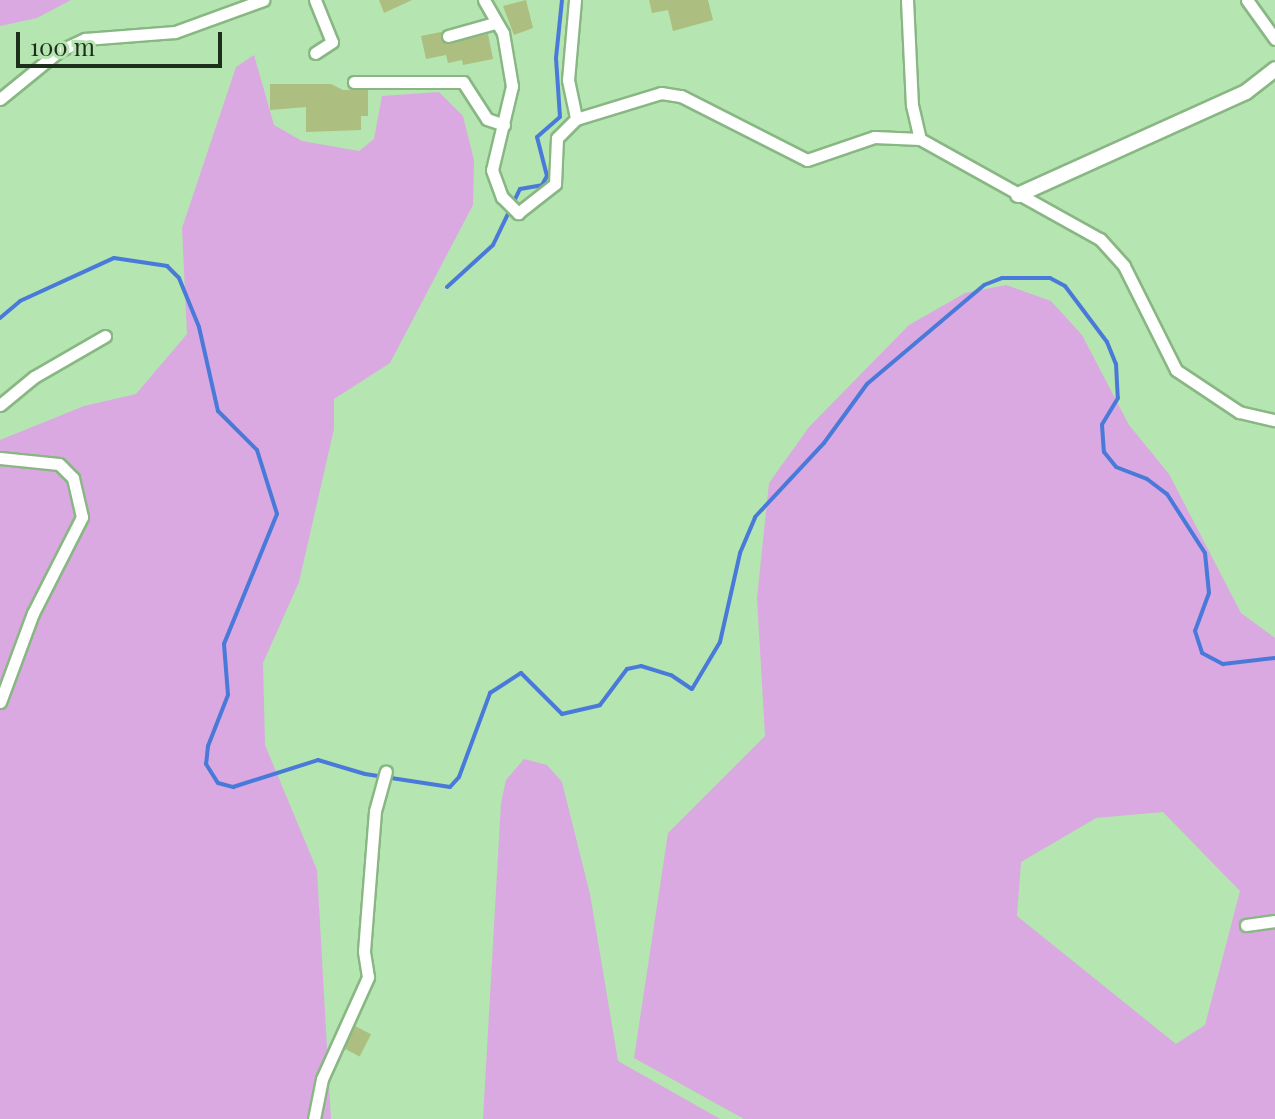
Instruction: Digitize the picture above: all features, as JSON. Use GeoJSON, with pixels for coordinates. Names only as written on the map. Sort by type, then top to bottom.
{"type":"FeatureCollection","features":[{"type":"Feature","properties":{"kind":"street"},"geometry":{"type":"LineString","coordinates":[[0,99],[59,51],[85,39],[175,32],[263,0]]}},
{"type":"Feature","properties":{"kind":"street"},"geometry":{"type":"LineString","coordinates":[[315,0],[332,42],[315,53]]}},
{"type":"Feature","properties":{"kind":"street"},"geometry":{"type":"LineString","coordinates":[[484,0],[510,56],[512,86],[492,170],[510,206],[518,213],[555,184],[553,150],[562,130],[576,119],[671,93],[807,160],[874,137],[920,139],[1113,251],[1168,360],[1189,382],[1239,412],[1275,420]]}},
{"type":"Feature","properties":{"kind":"street"},"geometry":{"type":"LineString","coordinates":[[575,0],[568,80],[576,119]]}},
{"type":"Feature","properties":{"kind":"street"},"geometry":{"type":"LineString","coordinates":[[907,0],[912,105],[920,139]]}},
{"type":"Feature","properties":{"kind":"street"},"geometry":{"type":"LineString","coordinates":[[1248,0],[1275,39]]}},
{"type":"Feature","properties":{"kind":"street"},"geometry":{"type":"LineString","coordinates":[[448,36],[495,23]]}},
{"type":"Feature","properties":{"kind":"street"},"geometry":{"type":"LineString","coordinates":[[1018,195],[1246,92],[1275,69]]}},
{"type":"Feature","properties":{"kind":"street"},"geometry":{"type":"LineString","coordinates":[[354,82],[463,82],[487,119],[504,125]]}},
{"type":"Feature","properties":{"kind":"street"},"geometry":{"type":"LineString","coordinates":[[0,405],[34,377],[105,336]]}},
{"type":"Feature","properties":{"kind":"street"},"geometry":{"type":"LineString","coordinates":[[0,458],[59,464],[73,478],[82,517],[42,593],[0,702]]}},
{"type":"Feature","properties":{"kind":"street"},"geometry":{"type":"LineString","coordinates":[[314,1119],[322,1079],[368,977],[364,951],[375,811],[385,774]]}},
{"type":"Feature","properties":{"kind":"street"},"geometry":{"type":"LineString","coordinates":[[1246,925],[1275,921]]}},
{"type":"Feature","properties":{"kind":"shaded area"},"geometry":{"type":"Polygon","coordinates":[[[0,0],[71,0],[37,18],[0,26],[0,0]]]}},
{"type":"Feature","properties":{"kind":"shaded area"},"geometry":{"type":"Polygon","coordinates":[[[254,55],[274,125],[302,141],[359,151],[374,139],[382,96],[439,92],[463,116],[474,160],[473,205],[390,363],[334,399],[334,429],[299,582],[263,663],[265,745],[317,870],[331,1119],[0,1119],[0,440],[84,406],[136,394],[187,334],[182,228],[236,67],[254,55]]]}},
{"type":"Feature","properties":{"kind":"shaded area"},"geometry":{"type":"Polygon","coordinates":[[[1006,285],[1051,301],[1082,335],[1129,425],[1169,474],[1241,613],[1275,638],[1275,1119],[744,1119],[634,1058],[668,833],[765,736],[757,598],[769,483],[809,427],[909,325],[965,293],[1006,285]],[[1163,812],[1096,818],[1021,862],[1017,916],[1176,1044],[1205,1025],[1240,891],[1163,812]]]}},
{"type":"Feature","properties":{"kind":"shaded area"},"geometry":{"type":"Polygon","coordinates":[[[524,759],[547,765],[562,782],[590,894],[618,1061],[720,1119],[483,1119],[501,803],[506,780],[524,759]]]}},
{"type":"Feature","properties":{"kind":"building"},"geometry":{"type":"Polygon","coordinates":[[[379,0],[412,0],[384,13],[379,0]]]}},
{"type":"Feature","properties":{"kind":"building"},"geometry":{"type":"Polygon","coordinates":[[[526,0],[533,28],[514,35],[503,6],[526,0]]]}},
{"type":"Feature","properties":{"kind":"building"},"geometry":{"type":"Polygon","coordinates":[[[649,0],[708,0],[713,20],[673,31],[668,10],[652,13],[649,0]]]}},
{"type":"Feature","properties":{"kind":"building"},"geometry":{"type":"Polygon","coordinates":[[[441,32],[447,44],[488,34],[493,59],[463,65],[462,60],[448,63],[446,55],[426,59],[421,36],[441,32]]]}},
{"type":"Feature","properties":{"kind":"building"},"geometry":{"type":"Polygon","coordinates":[[[270,84],[331,84],[343,90],[368,90],[368,116],[361,116],[361,130],[306,132],[306,107],[270,110],[270,84]]]}},
{"type":"Feature","properties":{"kind":"building"},"geometry":{"type":"Polygon","coordinates":[[[355,1026],[371,1034],[360,1056],[344,1048],[355,1026]]]}},
{"type":"Feature","properties":{"kind":"waterway"},"geometry":{"type":"LineString","coordinates":[[447,287],[493,245],[520,189],[542,185],[547,176],[537,137],[560,117],[556,58],[562,0]]}},
{"type":"Feature","properties":{"kind":"waterway"},"geometry":{"type":"LineString","coordinates":[[0,318],[20,301],[114,258],[167,266],[179,278],[199,327],[218,411],[257,450],[277,514],[224,644],[228,695],[208,746],[206,764],[218,783],[233,787],[318,760],[365,774],[450,787],[459,777],[490,693],[521,673],[562,714],[600,705],[627,669],[641,666],[671,675],[692,689],[720,642],[740,553],[755,517],[824,443],[867,384],[984,285],[1002,278],[1050,278],[1065,286],[1107,342],[1116,364],[1118,398],[1102,425],[1104,452],[1116,467],[1147,479],[1167,494],[1205,553],[1209,593],[1195,631],[1202,653],[1223,664],[1275,658]]}}]}
